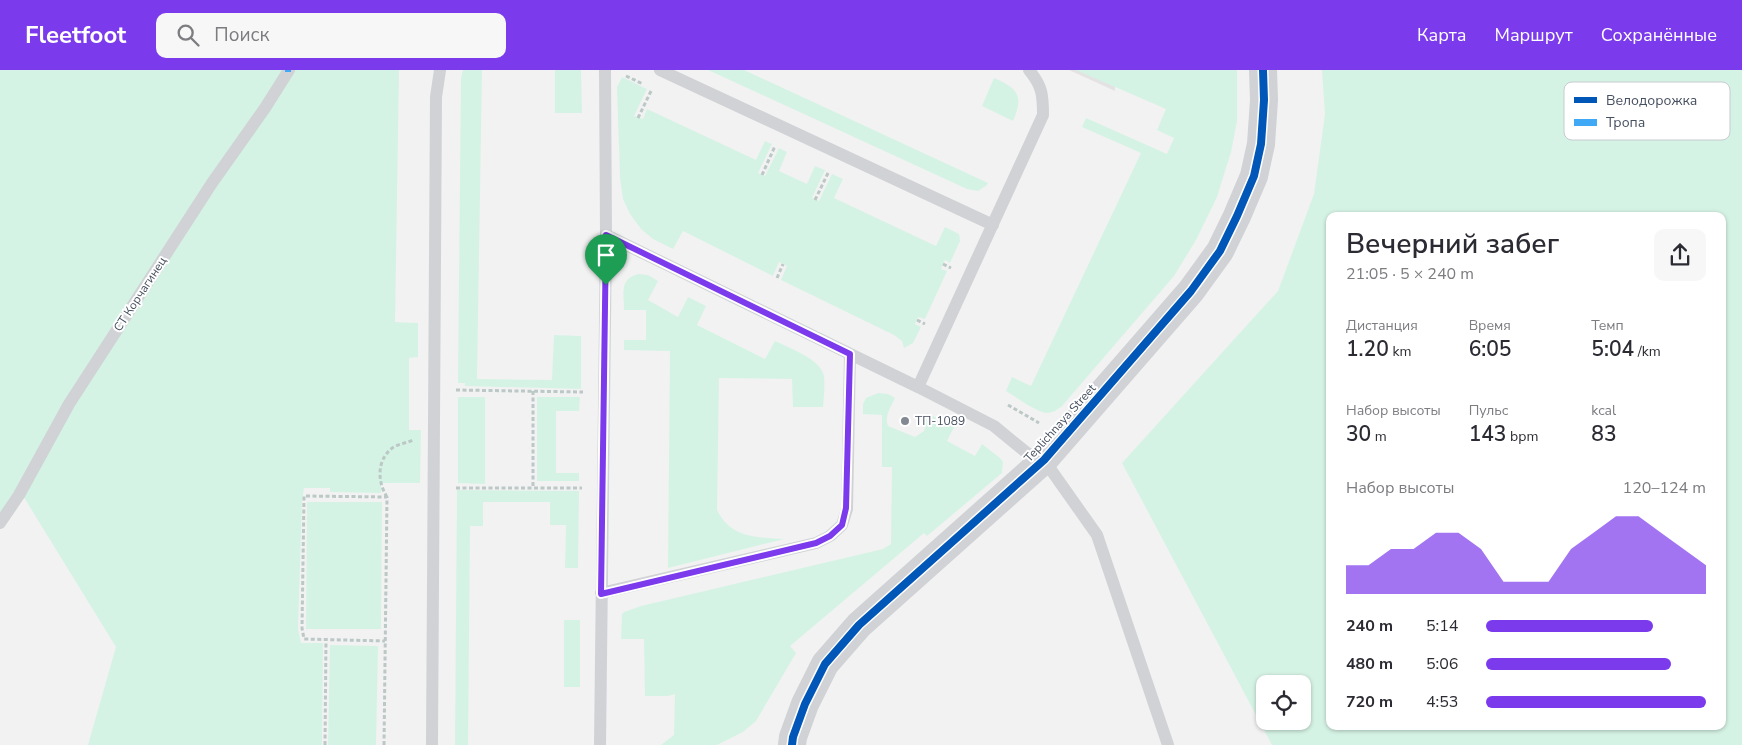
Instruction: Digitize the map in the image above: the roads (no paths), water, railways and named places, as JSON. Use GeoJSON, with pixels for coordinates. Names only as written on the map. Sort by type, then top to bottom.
{"type":"FeatureCollection","features":[{"type":"Feature","properties":{"kind":"street","name":"Teplichnaya Street"},"geometry":{"type":"LineString","coordinates":[[792,745],[805,704],[824,664],[853,632],[1044,460],[1191,291],[1220,251],[1238,216],[1254,176],[1261,144],[1264,100],[1263,70]]}},
{"type":"Feature","properties":{"kind":"lane","name":"СТ Корчагинец"},"geometry":{"type":"LineString","coordinates":[[0,522],[19,495],[74,395],[212,183],[265,108],[289,70]]}},
{"type":"Feature","properties":{"kind":"lane"},"geometry":{"type":"LineString","coordinates":[[432,745],[436,107],[440,70]]}},
{"type":"Feature","properties":{"kind":"lane"},"geometry":{"type":"LineString","coordinates":[[600,745],[606,235],[605,70]]}},
{"type":"Feature","properties":{"kind":"lane"},"geometry":{"type":"LineString","coordinates":[[660,70],[993,225]]}},
{"type":"Feature","properties":{"kind":"lane"},"geometry":{"type":"LineString","coordinates":[[918,386],[1043,115],[1044,96],[1039,82],[1029,70]]}},
{"type":"Feature","properties":{"kind":"lane"},"geometry":{"type":"LineString","coordinates":[[606,235],[918,386],[994,426],[1027,453],[1044,460],[1097,535],[1168,745]]}},
{"type":"Feature","properties":{"kind":"lane"},"geometry":{"type":"LineString","coordinates":[[601,594],[816,543],[830,536],[842,525],[846,508],[850,354]]}},
{"type":"Feature","properties":{"kind":"place","name":"ТП-1089"},"geometry":{"type":"Point","coordinates":[905,421]}}]}
